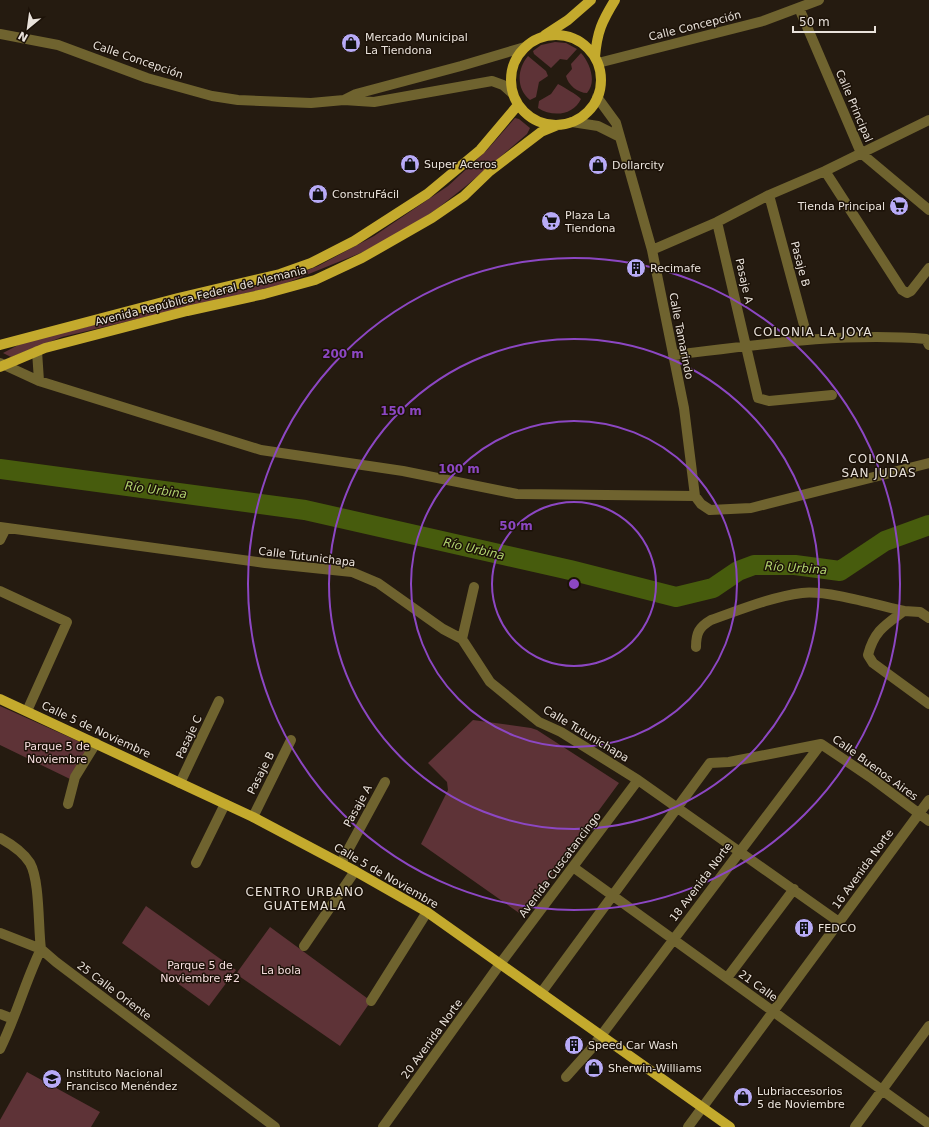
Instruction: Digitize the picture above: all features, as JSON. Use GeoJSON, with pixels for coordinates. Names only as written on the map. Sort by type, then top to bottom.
{"type":"FeatureCollection","features":[{"type":"Feature","properties":{"kind":"main road"},"geometry":{"type":"LineString","coordinates":[[591,0],[568,20],[524,47],[513,66],[511,79],[512,93],[518,105],[536,120],[558,125],[572,122],[587,112],[598,97],[601,78],[596,60],[597,36],[615,0]]}},
{"type":"Feature","properties":{"kind":"main road"},"geometry":{"type":"LineString","coordinates":[[544,36],[558,35],[571,38],[583,44],[596,60]]}},
{"type":"Feature","properties":{"kind":"main road","name":"Avenida República Federal de Alemania"},"geometry":{"type":"LineString","coordinates":[[0,345],[163,302],[280,274],[311,263],[354,240],[427,194],[480,150],[518,105]]}},
{"type":"Feature","properties":{"kind":"main road","name":"Avenida República Federal de Alemania"},"geometry":{"type":"LineString","coordinates":[[2,365],[37,351],[128,326],[187,310],[264,294],[315,280],[362,258],[432,218],[464,196],[490,171],[541,132],[558,125]]}},
{"type":"Feature","properties":{"kind":"main road","name":"Calle 5 de Noviembre"},"geometry":{"type":"LineString","coordinates":[[0,699],[252,817],[356,871],[427,912],[730,1127]]}},
{"type":"Feature","properties":{"kind":"street","name":"Calle Concepción"},"geometry":{"type":"LineString","coordinates":[[596,60],[763,21],[820,0]]}},
{"type":"Feature","properties":{"kind":"street","name":"Calle Principal"},"geometry":{"type":"LineString","coordinates":[[799,8],[861,153],[929,210]]}},
{"type":"Feature","properties":{"kind":"street","name":"Calle Concepción"},"geometry":{"type":"LineString","coordinates":[[0,34],[58,45],[147,78],[212,96],[273,102],[311,103],[344,100],[356,94],[461,66],[524,47]]}},
{"type":"Feature","properties":{"kind":"street"},"geometry":{"type":"LineString","coordinates":[[344,100],[374,102],[492,81],[502,85],[512,93]]}},
{"type":"Feature","properties":{"kind":"street","name":"Calle Tamarindo"},"geometry":{"type":"LineString","coordinates":[[598,97],[616,123],[652,250],[684,408],[695,496]]}},
{"type":"Feature","properties":{"kind":"street"},"geometry":{"type":"LineString","coordinates":[[572,122],[598,126],[620,137]]}},
{"type":"Feature","properties":{"kind":"street"},"geometry":{"type":"LineString","coordinates":[[652,250],[717,222],[769,195],[929,122]]}},
{"type":"Feature","properties":{"kind":"street"},"geometry":{"type":"LineString","coordinates":[[824,171],[902,290],[907,293],[911,291],[929,268]]}},
{"type":"Feature","properties":{"kind":"street","name":"Pasaje B"},"geometry":{"type":"LineString","coordinates":[[769,195],[808,340]]}},
{"type":"Feature","properties":{"kind":"street","name":"Pasaje A"},"geometry":{"type":"LineString","coordinates":[[717,222],[758,398],[769,401],[832,395]]}},
{"type":"Feature","properties":{"kind":"street"},"geometry":{"type":"LineString","coordinates":[[673,355],[808,340],[888,336],[926,339],[929,345]]}},
{"type":"Feature","properties":{"kind":"street"},"geometry":{"type":"LineString","coordinates":[[37,351],[39,381]]}},
{"type":"Feature","properties":{"kind":"street"},"geometry":{"type":"LineString","coordinates":[[2,365],[39,381],[260,450],[403,471],[517,494],[695,496],[701,504],[710,510],[751,508],[929,463]]}},
{"type":"Feature","properties":{"kind":"street"},"geometry":{"type":"LineString","coordinates":[[0,540],[3,527]]}},
{"type":"Feature","properties":{"kind":"street","name":"Calle Tutunichapa"},"geometry":{"type":"LineString","coordinates":[[3,527],[265,563],[352,572],[378,583],[443,629],[462,639],[490,682],[539,722],[561,732],[638,780],[839,922]]}},
{"type":"Feature","properties":{"kind":"street"},"geometry":{"type":"LineString","coordinates":[[462,639],[474,587]]}},
{"type":"Feature","properties":{"kind":"street"},"geometry":{"type":"LineString","coordinates":[[0,591],[67,622],[27,711]]}},
{"type":"Feature","properties":{"kind":"street"},"geometry":{"type":"LineString","coordinates":[[696,647],[696,633],[703,624],[781,597],[802,593],[820,593],[904,611],[920,612],[929,618]]}},
{"type":"Feature","properties":{"kind":"street"},"geometry":{"type":"LineString","coordinates":[[904,611],[880,628],[871,643],[868,655],[874,663],[929,704]]}},
{"type":"Feature","properties":{"kind":"street","name":"Pasaje C"},"geometry":{"type":"LineString","coordinates":[[180,783],[219,701]]}},
{"type":"Feature","properties":{"kind":"street","name":"Pasaje B"},"geometry":{"type":"LineString","coordinates":[[252,817],[291,740]]}},
{"type":"Feature","properties":{"kind":"street"},"geometry":{"type":"LineString","coordinates":[[68,804],[75,777],[96,743]]}},
{"type":"Feature","properties":{"kind":"street","name":"Calle Buenos Aires"},"geometry":{"type":"LineString","coordinates":[[677,808],[710,763],[729,762],[821,744],[870,776],[929,821]]}},
{"type":"Feature","properties":{"kind":"street","name":"18 Avenida Norte"},"geometry":{"type":"LineString","coordinates":[[566,1077],[591,1049],[600,1034],[821,744]]}},
{"type":"Feature","properties":{"kind":"street","name":"Avenida Cuscatancingo"},"geometry":{"type":"LineString","coordinates":[[500,964],[638,780]]}},
{"type":"Feature","properties":{"kind":"street","name":"Pasaje A"},"geometry":{"type":"LineString","coordinates":[[341,863],[385,782]]}},
{"type":"Feature","properties":{"kind":"street","name":"16 Avenida Norte"},"geometry":{"type":"LineString","coordinates":[[688,1127],[929,800]]}},
{"type":"Feature","properties":{"kind":"street"},"geometry":{"type":"LineString","coordinates":[[196,863],[225,804]]}},
{"type":"Feature","properties":{"kind":"street"},"geometry":{"type":"LineString","coordinates":[[541,993],[677,808]]}},
{"type":"Feature","properties":{"kind":"street"},"geometry":{"type":"LineString","coordinates":[[0,838],[14,846],[24,856],[33,871],[41,949],[27,978],[13,1019],[0,1049]]}},
{"type":"Feature","properties":{"kind":"street","name":"21 Calle"},"geometry":{"type":"LineString","coordinates":[[573,867],[929,1124]]}},
{"type":"Feature","properties":{"kind":"street"},"geometry":{"type":"LineString","coordinates":[[304,946],[356,871]]}},
{"type":"Feature","properties":{"kind":"street"},"geometry":{"type":"LineString","coordinates":[[727,978],[794,890]]}},
{"type":"Feature","properties":{"kind":"street"},"geometry":{"type":"LineString","coordinates":[[371,1001],[427,912]]}},
{"type":"Feature","properties":{"kind":"street","name":"25 Calle Oriente"},"geometry":{"type":"LineString","coordinates":[[0,933],[41,949],[56,962],[276,1127]]}},
{"type":"Feature","properties":{"kind":"street","name":"20 Avenida Norte"},"geometry":{"type":"LineString","coordinates":[[383,1127],[500,964]]}},
{"type":"Feature","properties":{"kind":"street"},"geometry":{"type":"LineString","coordinates":[[0,1014],[13,1019]]}},
{"type":"Feature","properties":{"kind":"street"},"geometry":{"type":"LineString","coordinates":[[855,1127],[929,1026]]}},
{"type":"Feature","properties":{"kind":"green space"},"geometry":{"type":"Polygon","coordinates":[[[555,42],[566,43],[577,49],[567,60],[560,59],[551,68],[534,54],[533,51],[541,45],[555,42]]]}},
{"type":"Feature","properties":{"kind":"green space"},"geometry":{"type":"Polygon","coordinates":[[[581,53],[587,62],[592,78],[592,84],[587,93],[580,92],[574,88],[566,76],[572,69],[571,64],[581,53]]]}},
{"type":"Feature","properties":{"kind":"green space"},"geometry":{"type":"Polygon","coordinates":[[[528,56],[546,71],[548,76],[539,82],[536,97],[530,100],[525,95],[520,85],[520,73],[524,61],[528,56]]]}},
{"type":"Feature","properties":{"kind":"green space"},"geometry":{"type":"Polygon","coordinates":[[[558,84],[581,99],[577,105],[568,112],[556,114],[538,108],[539,101],[551,94],[558,84]]]}},
{"type":"Feature","properties":{"kind":"green space"},"geometry":{"type":"Polygon","coordinates":[[[515,118],[519,119],[530,128],[527,134],[438,208],[401,233],[363,252],[284,284],[62,337],[11,357],[3,353],[24,342],[285,279],[318,266],[374,236],[448,186],[487,150],[515,118]]]}},
{"type":"Feature","properties":{"kind":"green space","name":"Parque 5 de Noviembre"},"geometry":{"type":"Polygon","coordinates":[[[0,706],[89,746],[70,779],[0,745],[0,706]]]}},
{"type":"Feature","properties":{"kind":"green space"},"geometry":{"type":"Polygon","coordinates":[[[473,720],[537,730],[619,783],[522,915],[421,844],[448,790],[447,782],[428,763],[473,720]]]}},
{"type":"Feature","properties":{"kind":"green space","name":"Parque 5 de Noviembre #2"},"geometry":{"type":"Polygon","coordinates":[[[146,906],[236,970],[209,1006],[122,943],[146,906]]]}},
{"type":"Feature","properties":{"kind":"green space","name":"La bola"},"geometry":{"type":"Polygon","coordinates":[[[270,927],[371,1001],[340,1046],[236,974],[270,927]]]}},
{"type":"Feature","properties":{"kind":"green space"},"geometry":{"type":"Polygon","coordinates":[[[27,1072],[100,1112],[91,1127],[0,1127],[0,1120],[27,1072]]]}},
{"type":"Feature","properties":{"kind":"waterway","name":"Río Urbina"},"geometry":{"type":"LineString","coordinates":[[0,469],[305,510],[570,570],[676,597],[713,588],[738,571],[754,565],[795,565],[840,571],[885,541],[929,525]]}},
{"type":"Feature","properties":{"kind":"place","name":"Mercado Municipal La Tiendona"},"geometry":{"type":"Point","coordinates":[351,43]}},
{"type":"Feature","properties":{"kind":"place","name":"Super Aceros"},"geometry":{"type":"Point","coordinates":[410,164]}},
{"type":"Feature","properties":{"kind":"place","name":"Dollarcity"},"geometry":{"type":"Point","coordinates":[598,165]}},
{"type":"Feature","properties":{"kind":"place","name":"ConstruFácil"},"geometry":{"type":"Point","coordinates":[318,194]}},
{"type":"Feature","properties":{"kind":"place","name":"Tienda Principal"},"geometry":{"type":"Point","coordinates":[899,206]}},
{"type":"Feature","properties":{"kind":"place","name":"Plaza La Tiendona"},"geometry":{"type":"Point","coordinates":[551,221]}},
{"type":"Feature","properties":{"kind":"place","name":"Recimafe"},"geometry":{"type":"Point","coordinates":[636,268]}},
{"type":"Feature","properties":{"kind":"place","name":"FEDCO"},"geometry":{"type":"Point","coordinates":[804,928]}},
{"type":"Feature","properties":{"kind":"place","name":"Speed Car Wash"},"geometry":{"type":"Point","coordinates":[574,1045]}},
{"type":"Feature","properties":{"kind":"place","name":"Sherwin-Williams"},"geometry":{"type":"Point","coordinates":[594,1068]}},
{"type":"Feature","properties":{"kind":"place","name":"Instituto Nacional Francisco Menéndez"},"geometry":{"type":"Point","coordinates":[52,1079]}},
{"type":"Feature","properties":{"kind":"place","name":"Lubriaccesorios 5 de Noviembre"},"geometry":{"type":"Point","coordinates":[743,1097]}},
{"type":"Feature","properties":{"kind":"district","name":"COLONIA LA JOYA"},"geometry":{"type":"Point","coordinates":[813,332]}},
{"type":"Feature","properties":{"kind":"district","name":"COLONIA SAN JUDAS"},"geometry":{"type":"Point","coordinates":[879,466]}},
{"type":"Feature","properties":{"kind":"district","name":"CENTRO URBANO GUATEMALA"},"geometry":{"type":"Point","coordinates":[305,899]}}]}
